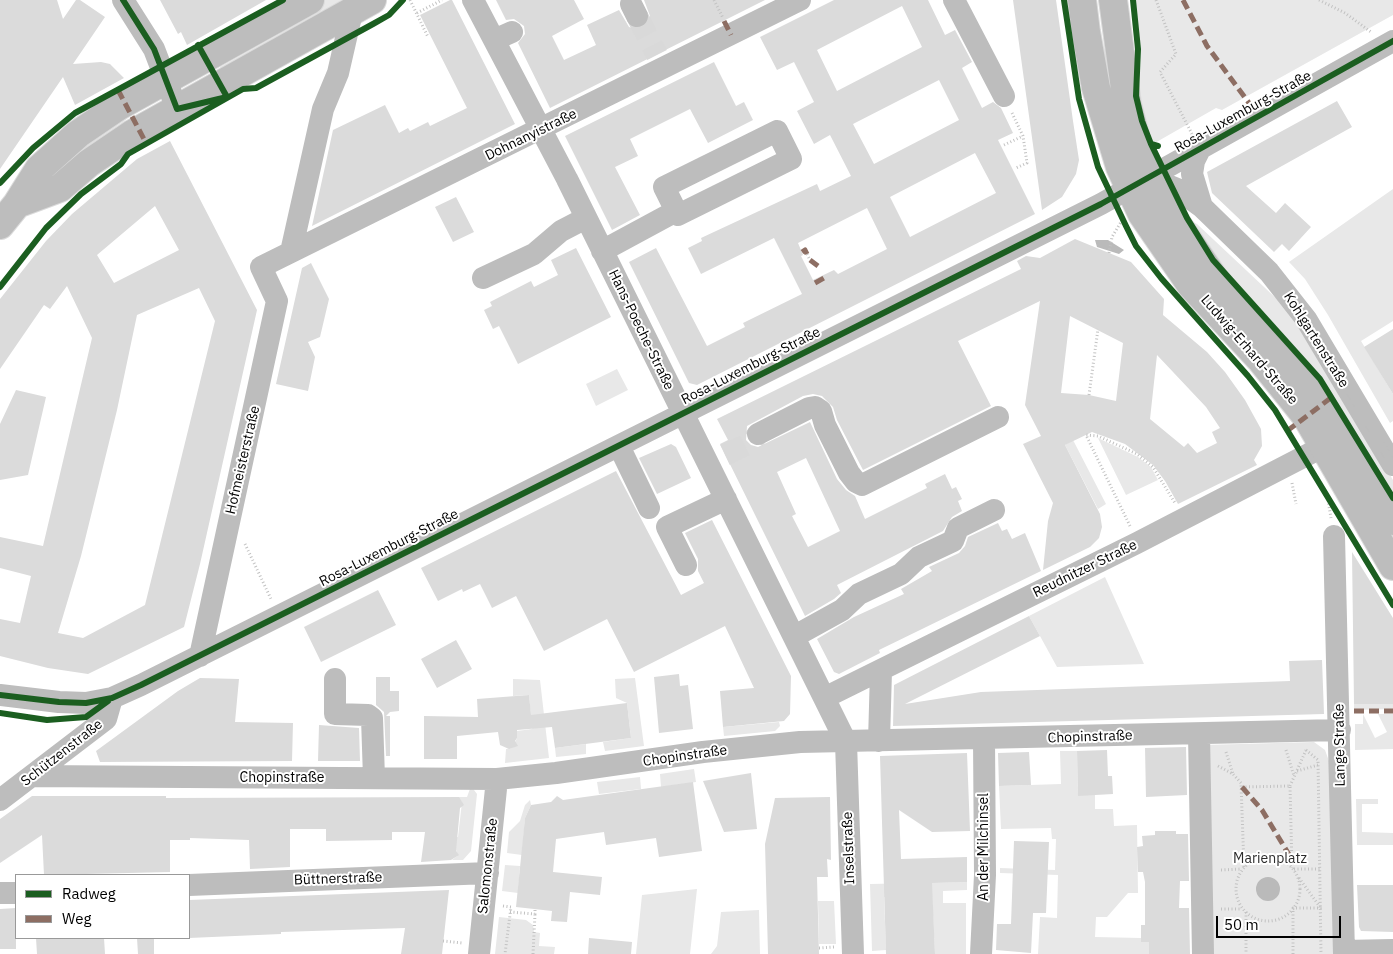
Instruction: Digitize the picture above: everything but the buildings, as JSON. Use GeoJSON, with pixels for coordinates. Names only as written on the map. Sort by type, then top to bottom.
{"type":"FeatureCollection","features":[{"type":"Feature","properties":{"kind":"main road"},"geometry":{"type":"LineString","coordinates":[[0,225],[17,204],[39,169],[66,144],[119,106],[310,0]]}},
{"type":"Feature","properties":{"kind":"main road"},"geometry":{"type":"LineString","coordinates":[[1082,0],[1096,88],[1118,160],[1131,188]]}},
{"type":"Feature","properties":{"kind":"main road"},"geometry":{"type":"LineString","coordinates":[[1113,0],[1127,104],[1137,143],[1131,188]]}},
{"type":"Feature","properties":{"kind":"main road"},"geometry":{"type":"LineString","coordinates":[[17,204],[60,188],[109,149],[362,6]]}},
{"type":"Feature","properties":{"kind":"main road","name":"Ludwig-Erhard-Straße"},"geometry":{"type":"LineString","coordinates":[[1131,188],[1166,208],[1208,271],[1317,397],[1333,442],[1393,566]]}},
{"type":"Feature","properties":{"kind":"main road","name":"Ludwig-Erhard-Straße"},"geometry":{"type":"LineString","coordinates":[[1333,442],[1393,521]]}},
{"type":"Feature","properties":{"kind":"street"},"geometry":{"type":"LineString","coordinates":[[123,0],[154,48],[177,109]]}},
{"type":"Feature","properties":{"kind":"street","name":"Hans-Poeche-Straße"},"geometry":{"type":"LineString","coordinates":[[473,0],[503,36],[540,131],[586,218],[683,415],[717,459],[726,499],[826,697],[846,742]]}},
{"type":"Feature","properties":{"kind":"street","name":"Dohnanyistraße"},"geometry":{"type":"LineString","coordinates":[[261,267],[540,131],[660,62],[800,0]]}},
{"type":"Feature","properties":{"kind":"street"},"geometry":{"type":"LineString","coordinates":[[954,0],[1004,96]]}},
{"type":"Feature","properties":{"kind":"street"},"geometry":{"type":"LineString","coordinates":[[291,252],[323,109],[362,6]]}},
{"type":"Feature","properties":{"kind":"street","name":"Rosa-Luxemburg-Straße"},"geometry":{"type":"LineString","coordinates":[[0,695],[75,704],[112,698],[683,415],[1131,188],[1196,143],[1393,41]]}},
{"type":"Feature","properties":{"kind":"street"},"geometry":{"type":"LineString","coordinates":[[777,131],[791,159],[678,215],[676,211],[664,187],[777,131]]}},
{"type":"Feature","properties":{"kind":"street","name":"Kohlgartenstraße"},"geometry":{"type":"LineString","coordinates":[[1196,143],[1192,174],[1202,207]]}},
{"type":"Feature","properties":{"kind":"street","name":"Kohlgartenstraße"},"geometry":{"type":"LineString","coordinates":[[1131,188],[1177,189],[1202,207],[1270,272],[1291,297],[1393,465]]}},
{"type":"Feature","properties":{"kind":"street"},"geometry":{"type":"LineString","coordinates":[[602,251],[676,211]]}},
{"type":"Feature","properties":{"kind":"street"},"geometry":{"type":"LineString","coordinates":[[483,278],[534,254],[561,231],[586,218]]}},
{"type":"Feature","properties":{"kind":"street","name":"Hofmeisterstraße"},"geometry":{"type":"LineString","coordinates":[[200,656],[277,301],[261,267]]}},
{"type":"Feature","properties":{"kind":"street"},"geometry":{"type":"LineString","coordinates":[[758,434],[760,431],[815,407],[821,410],[825,425],[849,473],[856,482],[862,485],[998,417]]}},
{"type":"Feature","properties":{"kind":"street","name":"Reudnitzer Straße"},"geometry":{"type":"LineString","coordinates":[[826,697],[1138,543],[1333,442]]}},
{"type":"Feature","properties":{"kind":"street"},"geometry":{"type":"LineString","coordinates":[[619,446],[649,508]]}},
{"type":"Feature","properties":{"kind":"street"},"geometry":{"type":"LineString","coordinates":[[686,565],[667,528],[726,499]]}},
{"type":"Feature","properties":{"kind":"street"},"geometry":{"type":"LineString","coordinates":[[795,636],[842,610],[859,594],[900,574],[919,557],[953,540],[958,528],[994,510]]}},
{"type":"Feature","properties":{"kind":"street","name":"Lange Straße"},"geometry":{"type":"LineString","coordinates":[[1334,536],[1344,952]]}},
{"type":"Feature","properties":{"kind":"street"},"geometry":{"type":"LineString","coordinates":[[879,741],[881,671]]}},
{"type":"Feature","properties":{"kind":"street"},"geometry":{"type":"LineString","coordinates":[[335,679],[334,714],[368,715],[372,718],[374,778]]}},
{"type":"Feature","properties":{"kind":"street","name":"Schützenstraße"},"geometry":{"type":"LineString","coordinates":[[0,800],[106,719],[112,698]]}},
{"type":"Feature","properties":{"kind":"street","name":"Chopinstraße"},"geometry":{"type":"LineString","coordinates":[[32,776],[497,778],[556,773],[703,752],[800,742],[984,740],[1340,730]]}},
{"type":"Feature","properties":{"kind":"street"},"geometry":{"type":"LineString","coordinates":[[1199,734],[1203,954]]}},
{"type":"Feature","properties":{"kind":"street","name":"An der Milchinsel"},"geometry":{"type":"LineString","coordinates":[[981,954],[985,875],[984,740]]}},
{"type":"Feature","properties":{"kind":"street","name":"Inselstraße"},"geometry":{"type":"LineString","coordinates":[[846,742],[846,951]]}},
{"type":"Feature","properties":{"kind":"street","name":"Salomonstraße"},"geometry":{"type":"LineString","coordinates":[[472,948],[488,872],[497,778]]}},
{"type":"Feature","properties":{"kind":"street","name":"Büttnerstraße"},"geometry":{"type":"LineString","coordinates":[[190,885],[488,872]]}},
{"type":"Feature","properties":{"kind":"street"},"geometry":{"type":"LineString","coordinates":[[0,893],[15,893]]}},
{"type":"Feature","properties":{"kind":"street"},"geometry":{"type":"LineString","coordinates":[[1344,952],[1393,950]]}},
{"type":"Feature","properties":{"kind":"path"},"geometry":{"type":"LineString","coordinates":[[410,0],[428,37]]}},
{"type":"Feature","properties":{"kind":"path"},"geometry":{"type":"LineString","coordinates":[[417,13],[442,0]]}},
{"type":"Feature","properties":{"kind":"path"},"geometry":{"type":"LineString","coordinates":[[714,0],[724,21]]}},
{"type":"Feature","properties":{"kind":"path"},"geometry":{"type":"LineString","coordinates":[[1156,0],[1176,54],[1160,72],[1196,143]]}},
{"type":"Feature","properties":{"kind":"path"},"geometry":{"type":"LineString","coordinates":[[1319,0],[1345,13],[1371,33]]}},
{"type":"Feature","properties":{"kind":"path"},"geometry":{"type":"LineString","coordinates":[[1004,96],[1023,136],[1027,163],[1016,168]]}},
{"type":"Feature","properties":{"kind":"path"},"geometry":{"type":"LineString","coordinates":[[1004,145],[1023,136]]}},
{"type":"Feature","properties":{"kind":"path"},"geometry":{"type":"LineString","coordinates":[[1109,253],[1112,237],[1124,224],[1131,188]]}},
{"type":"Feature","properties":{"kind":"path"},"geometry":{"type":"LineString","coordinates":[[807,254],[810,260]]}},
{"type":"Feature","properties":{"kind":"path"},"geometry":{"type":"LineString","coordinates":[[1089,395],[1098,329]]}},
{"type":"Feature","properties":{"kind":"path"},"geometry":{"type":"LineString","coordinates":[[1138,543],[1086,435],[1098,436],[1137,454],[1153,468],[1166,485],[1177,506]]}},
{"type":"Feature","properties":{"kind":"path"},"geometry":{"type":"LineString","coordinates":[[1291,478],[1296,504]]}},
{"type":"Feature","properties":{"kind":"path"},"geometry":{"type":"LineString","coordinates":[[231,514],[272,602]]}},
{"type":"Feature","properties":{"kind":"path"},"geometry":{"type":"LineString","coordinates":[[1276,750],[1306,750],[1318,760],[1321,954]]}},
{"type":"Feature","properties":{"kind":"path"},"geometry":{"type":"LineString","coordinates":[[1286,750],[1294,776]]}},
{"type":"Feature","properties":{"kind":"path"},"geometry":{"type":"LineString","coordinates":[[1292,869],[1290,786],[1306,750]]}},
{"type":"Feature","properties":{"kind":"path"},"geometry":{"type":"LineString","coordinates":[[1220,752],[1236,752]]}},
{"type":"Feature","properties":{"kind":"path"},"geometry":{"type":"LineString","coordinates":[[1226,752],[1233,774]]}},
{"type":"Feature","properties":{"kind":"path"},"geometry":{"type":"LineString","coordinates":[[1314,756],[1320,753]]}},
{"type":"Feature","properties":{"kind":"path"},"geometry":{"type":"LineString","coordinates":[[1215,772],[1215,763],[1233,774],[1242,787],[1243,868],[1236,888],[1238,898],[1244,910],[1246,954]]}},
{"type":"Feature","properties":{"kind":"path"},"geometry":{"type":"LineString","coordinates":[[1297,771],[1318,765]]}},
{"type":"Feature","properties":{"kind":"path"},"geometry":{"type":"LineString","coordinates":[[1242,787],[1290,786]]}},
{"type":"Feature","properties":{"kind":"path"},"geometry":{"type":"LineString","coordinates":[[1216,870],[1243,868],[1259,858],[1270,857],[1282,860],[1312,892],[1325,919]]}},
{"type":"Feature","properties":{"kind":"path"},"geometry":{"type":"LineString","coordinates":[[1292,869],[1329,869]]}},
{"type":"Feature","properties":{"kind":"path"},"geometry":{"type":"LineString","coordinates":[[1293,954],[1293,908],[1300,891],[1297,875]]}},
{"type":"Feature","properties":{"kind":"path"},"geometry":{"type":"LineString","coordinates":[[497,906],[511,907],[505,954]]}},
{"type":"Feature","properties":{"kind":"path"},"geometry":{"type":"LineString","coordinates":[[1216,909],[1244,910],[1260,920],[1271,920],[1286,915],[1293,908],[1330,908]]}},
{"type":"Feature","properties":{"kind":"path"},"geometry":{"type":"LineString","coordinates":[[534,954],[535,909]]}},
{"type":"Feature","properties":{"kind":"path"},"geometry":{"type":"LineString","coordinates":[[510,912],[535,914]]}},
{"type":"Feature","properties":{"kind":"path"},"geometry":{"type":"LineString","coordinates":[[443,941],[472,948]]}},
{"type":"Feature","properties":{"kind":"path"},"geometry":{"type":"LineString","coordinates":[[819,948],[846,951]]}},
{"type":"Feature","properties":{"kind":"green space"},"geometry":{"type":"Polygon","coordinates":[[[325,0],[343,0],[331,11],[223,73],[220,67],[279,34],[298,16],[325,0]]]}},
{"type":"Feature","properties":{"kind":"green space"},"geometry":{"type":"Polygon","coordinates":[[[1135,0],[1393,0],[1393,15],[1222,110],[1216,108],[1153,144],[1139,95],[1141,50],[1135,0]]]}},
{"type":"Feature","properties":{"kind":"green space"},"geometry":{"type":"Polygon","coordinates":[[[1393,189],[1393,321],[1361,341],[1393,394],[1393,421],[1390,423],[1328,315],[1305,279],[1289,262],[1393,189]]]}},
{"type":"Feature","properties":{"kind":"green space"},"geometry":{"type":"Polygon","coordinates":[[[1188,219],[1197,224],[1280,302],[1324,361],[1393,480],[1393,495],[1320,375],[1216,260],[1188,219]]]}},
{"type":"Feature","properties":{"kind":"green space"},"geometry":{"type":"Polygon","coordinates":[[[617,369],[628,390],[596,406],[586,384],[617,369]]]}},
{"type":"Feature","properties":{"kind":"green space"},"geometry":{"type":"Polygon","coordinates":[[[1098,438],[1138,457],[1151,467],[1158,480],[1126,495],[1098,438]]]}},
{"type":"Feature","properties":{"kind":"green space"},"geometry":{"type":"Polygon","coordinates":[[[1073,440],[1106,504],[1098,509],[1065,445],[1073,440]]]}},
{"type":"Feature","properties":{"kind":"green space"},"geometry":{"type":"Polygon","coordinates":[[[1105,577],[1144,664],[1057,667],[1029,616],[1105,577]]]}},
{"type":"Feature","properties":{"kind":"green space"},"geometry":{"type":"Polygon","coordinates":[[[635,678],[644,746],[605,751],[603,742],[631,738],[627,703],[616,698],[615,679],[635,678]]]}},
{"type":"Feature","properties":{"kind":"green space"},"geometry":{"type":"Polygon","coordinates":[[[513,679],[540,680],[549,758],[505,763],[506,749],[512,748],[517,738],[517,731],[532,729],[529,695],[513,696],[513,679]]]}},
{"type":"Feature","properties":{"kind":"green space"},"geometry":{"type":"Polygon","coordinates":[[[1354,704],[1393,704],[1393,709],[1354,710],[1354,704]]]}},
{"type":"Feature","properties":{"kind":"green space"},"geometry":{"type":"Polygon","coordinates":[[[1363,714],[1375,738],[1387,732],[1378,714],[1393,714],[1393,749],[1355,750],[1355,724],[1363,724],[1363,714]]]}},
{"type":"Feature","properties":{"kind":"green space"},"geometry":{"type":"Polygon","coordinates":[[[779,722],[780,726],[775,731],[724,736],[723,727],[779,722]]]}},
{"type":"Feature","properties":{"kind":"green space","name":"Marienplatz"},"geometry":{"type":"Polygon","coordinates":[[[1314,742],[1325,750],[1330,764],[1335,954],[1208,954],[1204,745],[1314,742]]]}},
{"type":"Feature","properties":{"kind":"green space"},"geometry":{"type":"Polygon","coordinates":[[[586,744],[586,754],[556,757],[555,748],[586,744]]]}},
{"type":"Feature","properties":{"kind":"green space"},"geometry":{"type":"Polygon","coordinates":[[[1060,751],[1077,751],[1078,795],[1095,795],[1095,809],[1113,809],[1114,826],[1137,825],[1138,893],[1128,893],[1107,917],[1096,917],[1095,937],[1141,938],[1149,942],[1149,954],[1038,954],[1040,917],[1057,918],[1058,875],[1000,873],[1000,868],[1055,870],[1056,839],[1052,839],[1051,828],[1001,829],[999,786],[1061,784],[1060,751]]]}},
{"type":"Feature","properties":{"kind":"green space"},"geometry":{"type":"Polygon","coordinates":[[[694,769],[696,782],[661,787],[660,774],[694,769]]]}},
{"type":"Feature","properties":{"kind":"green space"},"geometry":{"type":"Polygon","coordinates":[[[640,777],[641,789],[599,794],[597,782],[640,777]]]}},
{"type":"Feature","properties":{"kind":"green space"},"geometry":{"type":"Polygon","coordinates":[[[471,786],[477,794],[471,851],[463,860],[452,860],[457,856],[454,837],[458,837],[462,802],[458,800],[458,797],[467,797],[471,786]]]}},
{"type":"Feature","properties":{"kind":"green space"},"geometry":{"type":"Polygon","coordinates":[[[1356,799],[1378,799],[1378,804],[1362,804],[1362,832],[1393,833],[1393,845],[1357,845],[1356,799]]]}},
{"type":"Feature","properties":{"kind":"green space"},"geometry":{"type":"Polygon","coordinates":[[[530,800],[531,805],[525,818],[522,855],[507,853],[509,832],[520,821],[525,805],[530,800]]]}},
{"type":"Feature","properties":{"kind":"green space"},"geometry":{"type":"Polygon","coordinates":[[[505,865],[520,866],[518,893],[502,891],[505,865]]]}},
{"type":"Feature","properties":{"kind":"green space"},"geometry":{"type":"Polygon","coordinates":[[[967,882],[967,890],[943,891],[943,903],[966,903],[966,954],[935,954],[932,895],[884,897],[886,950],[872,951],[870,884],[967,882]]]}},
{"type":"Feature","properties":{"kind":"green space"},"geometry":{"type":"Polygon","coordinates":[[[697,889],[690,954],[636,954],[642,895],[697,889]]]}},
{"type":"Feature","properties":{"kind":"green space"},"geometry":{"type":"Polygon","coordinates":[[[818,901],[834,901],[836,944],[819,944],[818,901]]]}},
{"type":"Feature","properties":{"kind":"green space"},"geometry":{"type":"Polygon","coordinates":[[[759,910],[760,954],[711,954],[717,946],[721,912],[759,910]]]}},
{"type":"Feature","properties":{"kind":"green space"},"geometry":{"type":"Polygon","coordinates":[[[499,917],[526,920],[533,925],[534,932],[540,933],[539,946],[555,947],[554,954],[495,954],[499,917]]]}},
{"type":"Feature","properties":{"kind":"shaded area"},"geometry":{"type":"Polygon","coordinates":[[[1095,240],[1108,240],[1124,250],[1119,254],[1097,247],[1095,240]]]}},
{"type":"Feature","properties":{"kind":"shaded area"},"geometry":{"type":"Polygon","coordinates":[[[1268,877],[1277,880],[1280,889],[1277,898],[1268,901],[1259,898],[1256,889],[1259,880],[1268,877]]]}},
{"type":"Feature","properties":{"kind":"tunnel"},"geometry":{"type":"LineString","coordinates":[[637,16],[657,55]]}},
{"type":"Feature","properties":{"kind":"tunnel"},"geometry":{"type":"LineString","coordinates":[[725,455],[752,442],[758,434]]}},
{"type":"Feature","properties":{"kind":"tram line"},"geometry":{"type":"LineString","coordinates":[[0,700],[66,708],[87,708],[112,702],[144,689],[1103,207],[1393,45]]}},
{"type":"Feature","properties":{"kind":"tram line"},"geometry":{"type":"LineString","coordinates":[[1141,187],[1166,189],[1183,196],[1205,211],[1221,226]]}},
{"type":"Feature","properties":{"kind":"tram line"},"geometry":{"type":"LineString","coordinates":[[1122,200],[1151,196],[1165,198],[1183,205],[1225,239],[1266,280],[1287,302],[1319,346],[1393,473]]}},
{"type":"Feature","properties":{"kind":"tram line"},"geometry":{"type":"LineString","coordinates":[[1287,291],[1310,321]]}},
{"type":"Feature","properties":{"kind":"tram line"},"geometry":{"type":"LineString","coordinates":[[1383,440],[1393,458]]}},
{"type":"Feature","properties":{"kind":"tram line"},"geometry":{"type":"LineString","coordinates":[[0,690],[66,698],[95,697],[140,682],[171,667]]}},
{"type":"Feature","properties":{"kind":"marked path"},"geometry":{"type":"LineString","coordinates":[[1183,0],[1207,46],[1249,103]]}},
{"type":"Feature","properties":{"kind":"marked path"},"geometry":{"type":"LineString","coordinates":[[724,21],[731,35]]}},
{"type":"Feature","properties":{"kind":"marked path"},"geometry":{"type":"LineString","coordinates":[[118,90],[146,143]]}},
{"type":"Feature","properties":{"kind":"marked path"},"geometry":{"type":"LineString","coordinates":[[802,252],[805,250],[807,254]]}},
{"type":"Feature","properties":{"kind":"marked path"},"geometry":{"type":"LineString","coordinates":[[810,260],[818,266]]}},
{"type":"Feature","properties":{"kind":"marked path"},"geometry":{"type":"LineString","coordinates":[[815,283],[824,278]]}},
{"type":"Feature","properties":{"kind":"marked path"},"geometry":{"type":"LineString","coordinates":[[1287,431],[1332,397]]}},
{"type":"Feature","properties":{"kind":"marked path"},"geometry":{"type":"LineString","coordinates":[[1354,711],[1393,711]]}},
{"type":"Feature","properties":{"kind":"marked path"},"geometry":{"type":"LineString","coordinates":[[1242,787],[1262,810],[1291,858]]}},
{"type":"Feature","properties":{"kind":"cycle path"},"geometry":{"type":"LineString","coordinates":[[123,0],[154,49],[177,109],[227,97],[198,45]]}},
{"type":"Feature","properties":{"kind":"cycle path"},"geometry":{"type":"LineString","coordinates":[[0,183],[33,148],[75,113],[283,0]]}},
{"type":"Feature","properties":{"kind":"cycle path"},"geometry":{"type":"LineString","coordinates":[[0,287],[46,228],[81,194],[121,164],[128,154],[243,89],[256,88],[373,24],[389,15],[403,0]]}},
{"type":"Feature","properties":{"kind":"cycle path"},"geometry":{"type":"LineString","coordinates":[[1064,0],[1079,99],[1098,167],[1136,246],[1161,278],[1248,376],[1275,410],[1393,605]]}},
{"type":"Feature","properties":{"kind":"cycle path"},"geometry":{"type":"LineString","coordinates":[[1133,0],[1138,49],[1136,96],[1142,121],[1151,144],[1158,146]]}},
{"type":"Feature","properties":{"kind":"cycle path"},"geometry":{"type":"LineString","coordinates":[[0,695],[59,702],[86,703],[112,698],[141,685],[1101,204],[1393,41]]}},
{"type":"Feature","properties":{"kind":"cycle path"},"geometry":{"type":"LineString","coordinates":[[1151,144],[1187,218],[1213,260],[1320,379],[1393,498]]}},
{"type":"Feature","properties":{"kind":"cycle path"},"geometry":{"type":"LineString","coordinates":[[0,713],[47,720],[86,717],[108,701]]}}]}
